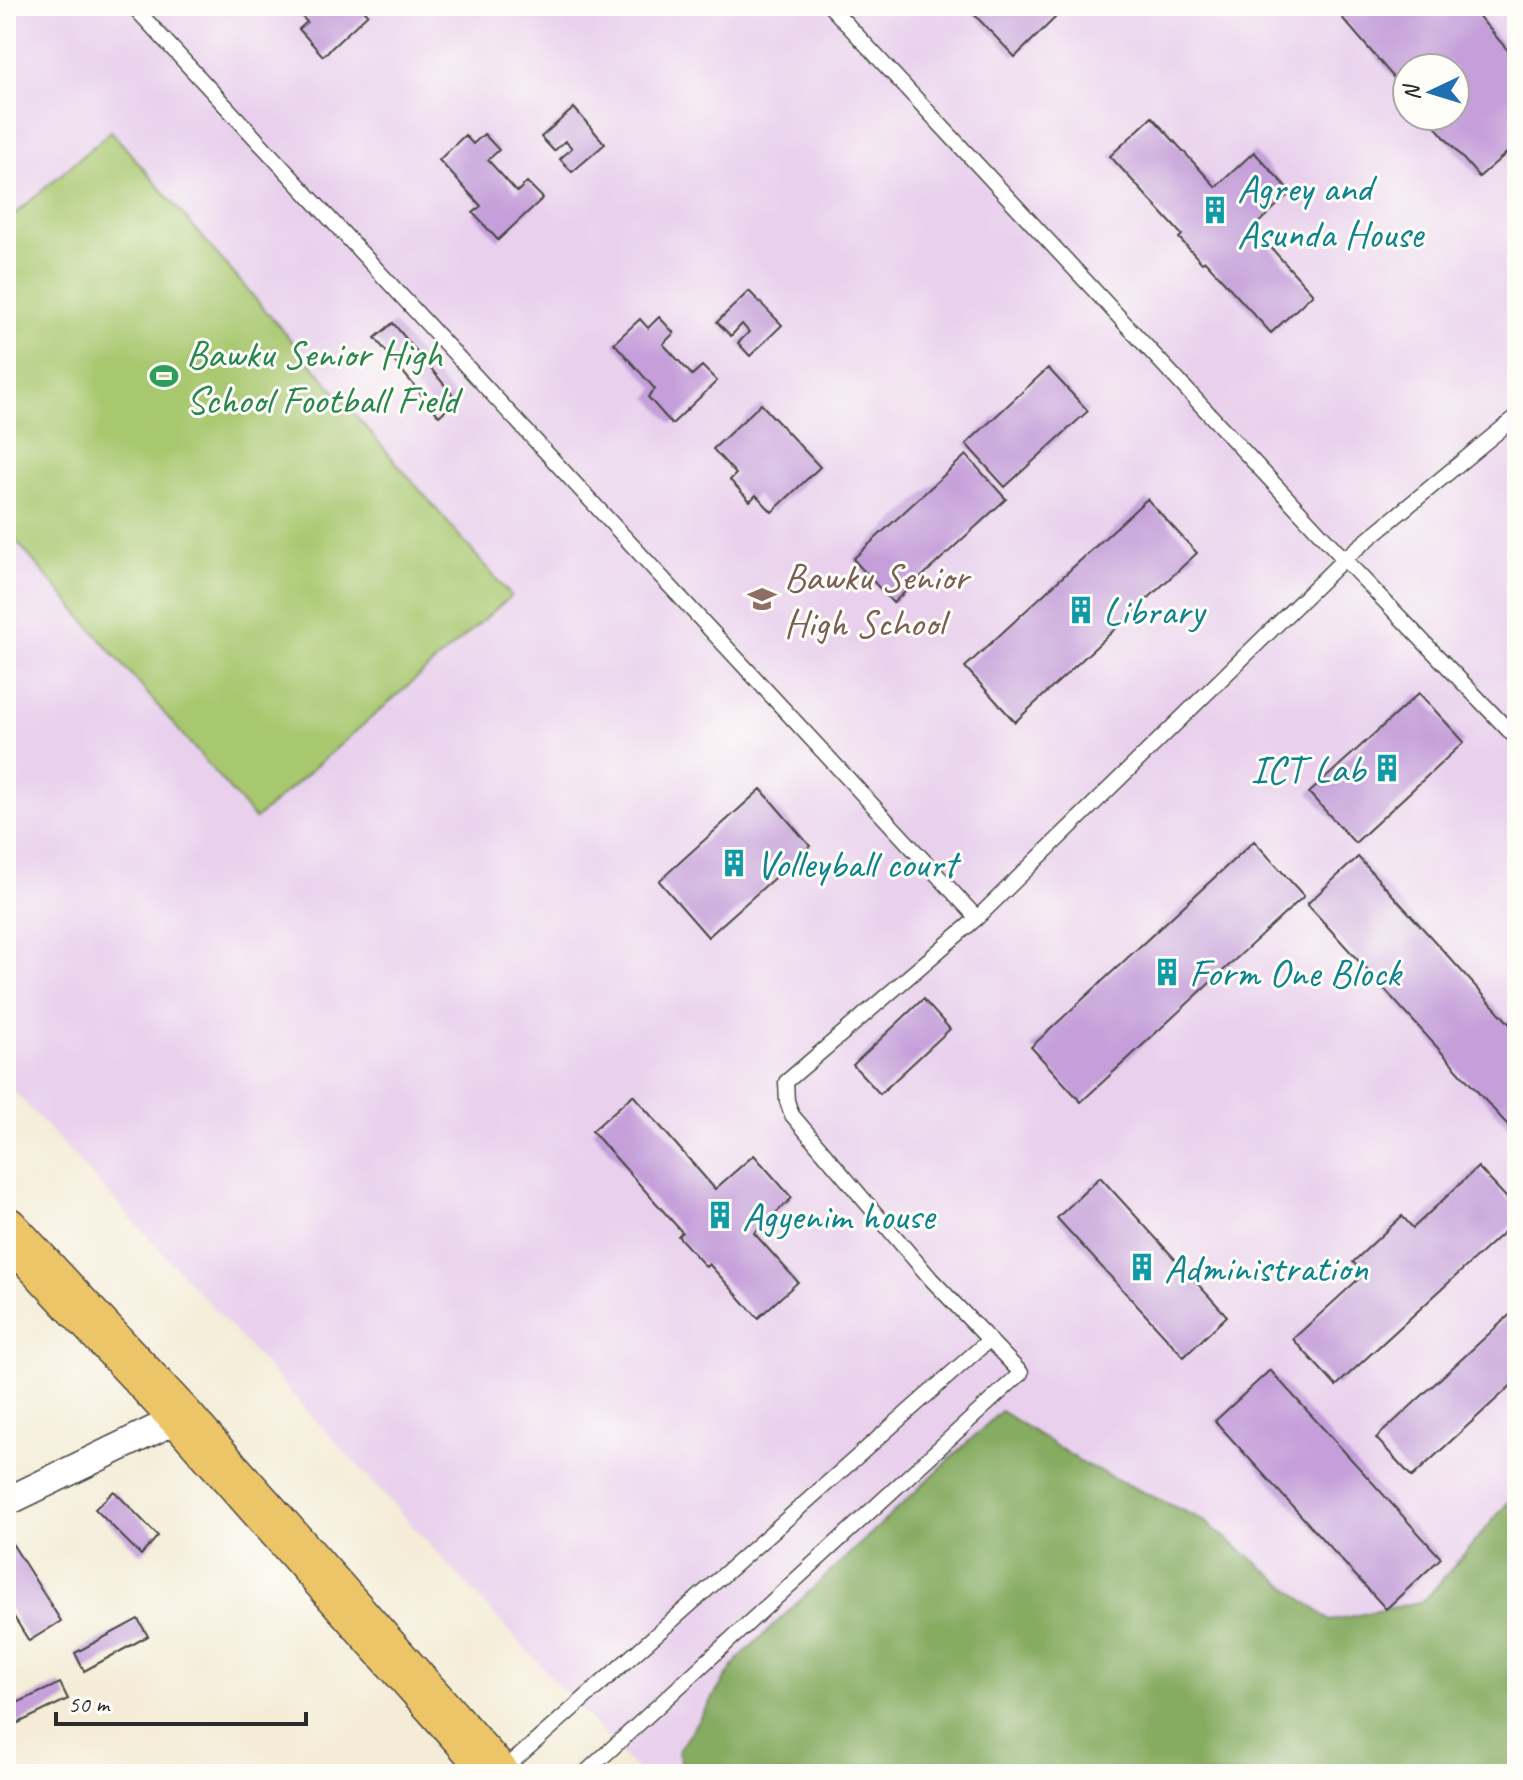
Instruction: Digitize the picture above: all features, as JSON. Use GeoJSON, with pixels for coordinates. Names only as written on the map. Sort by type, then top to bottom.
{"type":"FeatureCollection","features":[{"type":"Feature","properties":{"kind":"highway"},"geometry":{"type":"LineString","coordinates":[[6,1229],[181,1417],[498,1774]]}},
{"type":"Feature","properties":{"kind":"street"},"geometry":{"type":"LineString","coordinates":[[6,1502],[181,1417]]}},
{"type":"Feature","properties":{"kind":"lane"},"geometry":{"type":"LineString","coordinates":[[133,6],[977,918]]}},
{"type":"Feature","properties":{"kind":"lane"},"geometry":{"type":"LineString","coordinates":[[830,6],[1344,559],[1517,739]]}},
{"type":"Feature","properties":{"kind":"lane"},"geometry":{"type":"LineString","coordinates":[[584,1774],[1021,1373],[931,1279],[792,1115],[787,1101],[786,1082],[977,918],[1344,559],[1517,416]]}},
{"type":"Feature","properties":{"kind":"lane"},"geometry":{"type":"LineString","coordinates":[[498,1774],[989,1340]]}},
{"type":"Feature","properties":{"kind":"shaded area","name":"Bawku Senior High School"},"geometry":{"type":"Polygon","coordinates":[[[6,6],[1517,6],[1517,1774],[640,1774],[6,1082],[6,6]]]}},
{"type":"Feature","properties":{"kind":"green space","name":"Bawku Senior High School Football Field"},"geometry":{"type":"Polygon","coordinates":[[[111,131],[511,596],[255,819],[6,529],[6,222],[111,131]]]}},
{"type":"Feature","properties":{"kind":"green space"},"geometry":{"type":"Polygon","coordinates":[[[1001,1411],[1086,1465],[1203,1520],[1330,1621],[1424,1601],[1517,1492],[1517,1774],[685,1774],[678,1751],[739,1658],[1001,1411]]]}},
{"type":"Feature","properties":{"kind":"building"},"geometry":{"type":"Polygon","coordinates":[[[292,6],[361,6],[368,14],[323,56],[299,29],[307,22],[292,6]]]}},
{"type":"Feature","properties":{"kind":"building"},"geometry":{"type":"Polygon","coordinates":[[[966,6],[1044,6],[1055,18],[1015,57],[966,6]]]}},
{"type":"Feature","properties":{"kind":"building"},"geometry":{"type":"Polygon","coordinates":[[[1348,6],[1470,6],[1517,61],[1517,144],[1479,177],[1440,132],[1471,132],[1471,52],[1391,52],[1391,74],[1339,14],[1348,6]]]}},
{"type":"Feature","properties":{"kind":"building"},"geometry":{"type":"Polygon","coordinates":[[[574,108],[605,144],[572,172],[560,159],[572,148],[565,141],[554,151],[541,137],[574,108]]]}},
{"type":"Feature","properties":{"kind":"building","name":"Agrey and Asunda House"},"geometry":{"type":"Polygon","coordinates":[[[1152,117],[1216,187],[1254,152],[1291,192],[1253,228],[1313,294],[1271,333],[1205,261],[1202,263],[1179,238],[1182,235],[1110,156],[1152,117]]]}},
{"type":"Feature","properties":{"kind":"building"},"geometry":{"type":"Polygon","coordinates":[[[484,134],[499,150],[488,160],[517,192],[527,182],[543,198],[498,240],[473,213],[481,206],[439,160],[465,135],[473,144],[484,134]]]}},
{"type":"Feature","properties":{"kind":"building"},"geometry":{"type":"Polygon","coordinates":[[[749,291],[782,325],[750,356],[738,343],[749,332],[742,324],[731,336],[717,322],[749,291]]]}},
{"type":"Feature","properties":{"kind":"building"},"geometry":{"type":"Polygon","coordinates":[[[659,317],[674,333],[663,344],[692,375],[702,366],[717,381],[672,424],[648,397],[655,389],[614,343],[640,319],[648,328],[659,317]]]}},
{"type":"Feature","properties":{"kind":"building"},"geometry":{"type":"Polygon","coordinates":[[[393,323],[457,400],[439,416],[375,338],[393,323]]]}},
{"type":"Feature","properties":{"kind":"building"},"geometry":{"type":"Polygon","coordinates":[[[1048,368],[1088,411],[1005,487],[966,444],[1048,368]]]}},
{"type":"Feature","properties":{"kind":"building"},"geometry":{"type":"Polygon","coordinates":[[[761,404],[820,467],[772,512],[756,495],[750,501],[730,480],[736,474],[713,449],[761,404]]]}},
{"type":"Feature","properties":{"kind":"building"},"geometry":{"type":"Polygon","coordinates":[[[966,455],[1006,499],[893,603],[853,559],[966,455]]]}},
{"type":"Feature","properties":{"kind":"building","name":"Library"},"geometry":{"type":"Polygon","coordinates":[[[1147,499],[1197,553],[1015,722],[965,667],[1147,499]]]}},
{"type":"Feature","properties":{"kind":"building","name":"ICT Lab"},"geometry":{"type":"Polygon","coordinates":[[[1419,693],[1464,742],[1355,843],[1309,793],[1419,693]]]}},
{"type":"Feature","properties":{"kind":"building","name":"Volleyball court"},"geometry":{"type":"Polygon","coordinates":[[[761,789],[810,846],[708,937],[659,881],[761,789]]]}},
{"type":"Feature","properties":{"kind":"building","name":"Form One Block"},"geometry":{"type":"Polygon","coordinates":[[[1254,841],[1304,896],[1081,1102],[1031,1047],[1254,841]]]}},
{"type":"Feature","properties":{"kind":"building"},"geometry":{"type":"Polygon","coordinates":[[[1358,857],[1517,1032],[1517,1129],[1514,1132],[1307,904],[1358,857]]]}},
{"type":"Feature","properties":{"kind":"building"},"geometry":{"type":"Polygon","coordinates":[[[923,999],[950,1029],[880,1094],[853,1065],[923,999]]]}},
{"type":"Feature","properties":{"kind":"building","name":"Agyenim house"},"geometry":{"type":"Polygon","coordinates":[[[633,1095],[715,1189],[754,1155],[792,1198],[754,1233],[798,1282],[758,1318],[709,1264],[706,1267],[678,1236],[682,1232],[592,1131],[633,1095]]]}},
{"type":"Feature","properties":{"kind":"building"},"geometry":{"type":"Polygon","coordinates":[[[1478,1167],[1517,1209],[1517,1220],[1336,1386],[1293,1339],[1364,1274],[1353,1262],[1402,1216],[1413,1228],[1478,1167]]]}},
{"type":"Feature","properties":{"kind":"building","name":"Administration"},"geometry":{"type":"Polygon","coordinates":[[[1100,1177],[1227,1316],[1184,1357],[1057,1218],[1100,1177]]]}},
{"type":"Feature","properties":{"kind":"building"},"geometry":{"type":"Polygon","coordinates":[[[1517,1308],[1517,1380],[1412,1477],[1376,1438],[1517,1308]]]}},
{"type":"Feature","properties":{"kind":"building"},"geometry":{"type":"Polygon","coordinates":[[[1270,1370],[1441,1558],[1386,1609],[1215,1421],[1270,1370]]]}},
{"type":"Feature","properties":{"kind":"building"},"geometry":{"type":"Polygon","coordinates":[[[114,1491],[158,1536],[141,1555],[95,1509],[114,1491]]]}},
{"type":"Feature","properties":{"kind":"building"},"geometry":{"type":"Polygon","coordinates":[[[13,1545],[61,1621],[29,1641],[6,1604],[6,1550],[13,1545]]]}},
{"type":"Feature","properties":{"kind":"building"},"geometry":{"type":"Polygon","coordinates":[[[138,1619],[148,1636],[84,1671],[75,1653],[138,1619]]]}},
{"type":"Feature","properties":{"kind":"building"},"geometry":{"type":"Polygon","coordinates":[[[60,1683],[68,1699],[12,1726],[6,1708],[60,1683]]]}},
{"type":"Feature","properties":{"kind":"place","name":"Agrey and Asunda House"},"geometry":{"type":"Point","coordinates":[1215,210]}},
{"type":"Feature","properties":{"kind":"place","name":"Bawku Senior High School Football Field"},"geometry":{"type":"Point","coordinates":[164,376]}},
{"type":"Feature","properties":{"kind":"place","name":"Bawku Senior High School"},"geometry":{"type":"Point","coordinates":[762,599]}},
{"type":"Feature","properties":{"kind":"place","name":"Library"},"geometry":{"type":"Point","coordinates":[1081,610]}},
{"type":"Feature","properties":{"kind":"place","name":"ICT Lab"},"geometry":{"type":"Point","coordinates":[1387,768]}},
{"type":"Feature","properties":{"kind":"place","name":"Volleyball court"},"geometry":{"type":"Point","coordinates":[734,863]}},
{"type":"Feature","properties":{"kind":"place","name":"Form One Block"},"geometry":{"type":"Point","coordinates":[1167,972]}},
{"type":"Feature","properties":{"kind":"place","name":"Agyenim house"},"geometry":{"type":"Point","coordinates":[720,1215]}},
{"type":"Feature","properties":{"kind":"place","name":"Administration"},"geometry":{"type":"Point","coordinates":[1142,1267]}}]}
